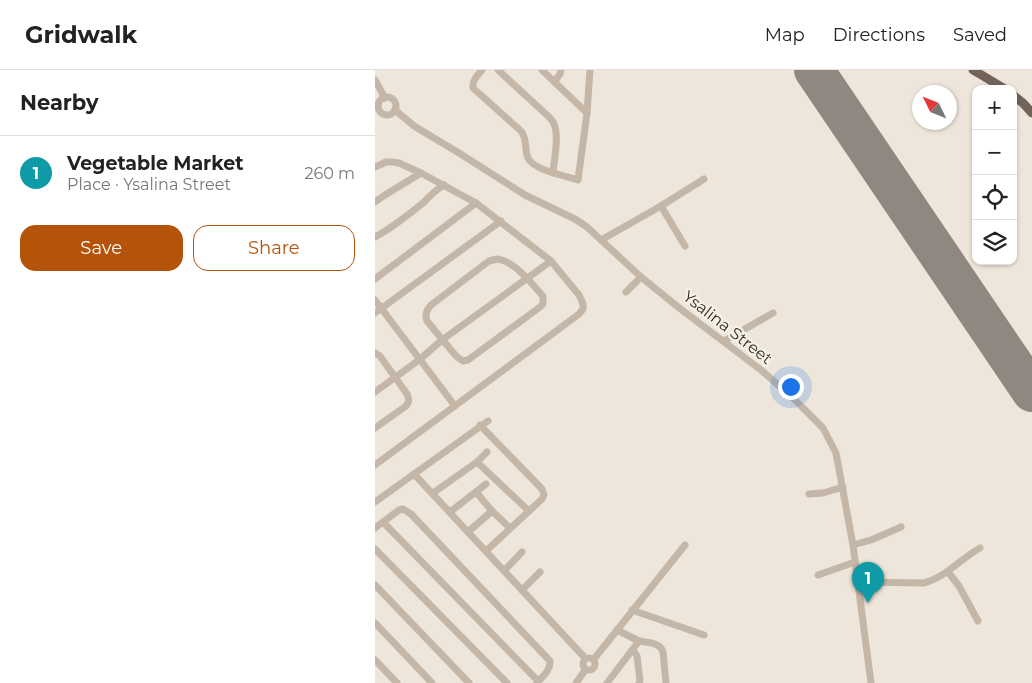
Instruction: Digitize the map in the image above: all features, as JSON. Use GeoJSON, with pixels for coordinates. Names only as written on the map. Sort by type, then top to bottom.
{"type":"FeatureCollection","features":[{"type":"Feature","properties":{"kind":"main road"},"geometry":{"type":"LineString","coordinates":[[973,70],[998,85]]}},
{"type":"Feature","properties":{"kind":"main road"},"geometry":{"type":"LineString","coordinates":[[1017,98],[1032,113]]}},
{"type":"Feature","properties":{"kind":"street"},"geometry":{"type":"LineString","coordinates":[[482,70],[475,79],[473,84],[474,90],[525,136],[527,157],[531,162],[553,173],[578,180],[591,70]]}},
{"type":"Feature","properties":{"kind":"street"},"geometry":{"type":"LineString","coordinates":[[498,70],[554,123],[556,139],[553,173]]}},
{"type":"Feature","properties":{"kind":"street"},"geometry":{"type":"LineString","coordinates":[[542,70],[587,112]]}},
{"type":"Feature","properties":{"kind":"street"},"geometry":{"type":"LineString","coordinates":[[555,81],[561,70]]}},
{"type":"Feature","properties":{"kind":"street"},"geometry":{"type":"LineString","coordinates":[[375,80],[380,103],[379,110],[387,115],[395,110],[395,102],[391,98],[380,103]]}},
{"type":"Feature","properties":{"kind":"street"},"geometry":{"type":"LineString","coordinates":[[375,94],[380,103]]}},
{"type":"Feature","properties":{"kind":"street","name":"Ysalina Street"},"geometry":{"type":"LineString","coordinates":[[395,110],[414,126],[525,195],[581,222],[641,277],[761,370],[823,428],[836,453],[843,487],[864,621],[871,683]]}},
{"type":"Feature","properties":{"kind":"street"},"geometry":{"type":"LineString","coordinates":[[375,118],[382,113]]}},
{"type":"Feature","properties":{"kind":"street"},"geometry":{"type":"LineString","coordinates":[[375,167],[386,162],[399,163],[476,203],[551,261],[579,295],[583,304],[583,310],[579,314],[375,465]]}},
{"type":"Feature","properties":{"kind":"street"},"geometry":{"type":"LineString","coordinates":[[375,202],[421,173]]}},
{"type":"Feature","properties":{"kind":"street"},"geometry":{"type":"LineString","coordinates":[[601,240],[703,180]]}},
{"type":"Feature","properties":{"kind":"street"},"geometry":{"type":"LineString","coordinates":[[375,237],[409,214],[435,190],[444,185]]}},
{"type":"Feature","properties":{"kind":"street"},"geometry":{"type":"LineString","coordinates":[[375,279],[476,203]]}},
{"type":"Feature","properties":{"kind":"street"},"geometry":{"type":"LineString","coordinates":[[661,206],[685,246]]}},
{"type":"Feature","properties":{"kind":"street"},"geometry":{"type":"LineString","coordinates":[[375,313],[501,221]]}},
{"type":"Feature","properties":{"kind":"street"},"geometry":{"type":"LineString","coordinates":[[497,259],[510,263],[527,278],[543,296],[543,304],[468,360],[463,361],[456,356],[427,321],[426,311],[431,305],[489,261],[497,259]]}},
{"type":"Feature","properties":{"kind":"street"},"geometry":{"type":"LineString","coordinates":[[375,392],[419,360],[442,340],[551,261]]}},
{"type":"Feature","properties":{"kind":"street"},"geometry":{"type":"LineString","coordinates":[[627,292],[641,277]]}},
{"type":"Feature","properties":{"kind":"street"},"geometry":{"type":"LineString","coordinates":[[375,300],[455,406]]}},
{"type":"Feature","properties":{"kind":"street"},"geometry":{"type":"LineString","coordinates":[[724,341],[773,313]]}},
{"type":"Feature","properties":{"kind":"street"},"geometry":{"type":"LineString","coordinates":[[375,353],[409,399],[409,403],[406,406],[375,428]]}},
{"type":"Feature","properties":{"kind":"street"},"geometry":{"type":"LineString","coordinates":[[375,502],[487,421]]}},
{"type":"Feature","properties":{"kind":"street"},"geometry":{"type":"LineString","coordinates":[[480,425],[542,489],[543,496],[486,551]]}},
{"type":"Feature","properties":{"kind":"street"},"geometry":{"type":"LineString","coordinates":[[433,493],[477,462],[487,452]]}},
{"type":"Feature","properties":{"kind":"street"},"geometry":{"type":"LineString","coordinates":[[477,462],[529,511]]}},
{"type":"Feature","properties":{"kind":"street"},"geometry":{"type":"LineString","coordinates":[[415,474],[585,658]]}},
{"type":"Feature","properties":{"kind":"street"},"geometry":{"type":"LineString","coordinates":[[450,512],[486,484]]}},
{"type":"Feature","properties":{"kind":"street"},"geometry":{"type":"LineString","coordinates":[[809,494],[823,493],[843,487]]}},
{"type":"Feature","properties":{"kind":"street"},"geometry":{"type":"LineString","coordinates":[[476,492],[510,528]]}},
{"type":"Feature","properties":{"kind":"street"},"geometry":{"type":"LineString","coordinates":[[375,528],[396,512],[403,509],[411,514],[550,661],[549,669],[538,682],[383,522]]}},
{"type":"Feature","properties":{"kind":"street"},"geometry":{"type":"LineString","coordinates":[[468,532],[492,511]]}},
{"type":"Feature","properties":{"kind":"street"},"geometry":{"type":"LineString","coordinates":[[853,545],[901,528]]}},
{"type":"Feature","properties":{"kind":"street"},"geometry":{"type":"LineString","coordinates":[[585,658],[582,664],[586,669],[594,668],[594,659],[685,545]]}},
{"type":"Feature","properties":{"kind":"street"},"geometry":{"type":"LineString","coordinates":[[858,582],[924,583],[948,572],[980,548]]}},
{"type":"Feature","properties":{"kind":"street"},"geometry":{"type":"LineString","coordinates":[[375,549],[507,683]]}},
{"type":"Feature","properties":{"kind":"street"},"geometry":{"type":"LineString","coordinates":[[504,571],[522,552]]}},
{"type":"Feature","properties":{"kind":"street"},"geometry":{"type":"LineString","coordinates":[[817,575],[855,562]]}},
{"type":"Feature","properties":{"kind":"street"},"geometry":{"type":"LineString","coordinates":[[522,590],[540,572]]}},
{"type":"Feature","properties":{"kind":"street"},"geometry":{"type":"LineString","coordinates":[[948,572],[965,594],[978,621]]}},
{"type":"Feature","properties":{"kind":"street"},"geometry":{"type":"LineString","coordinates":[[375,585],[469,683]]}},
{"type":"Feature","properties":{"kind":"street"},"geometry":{"type":"LineString","coordinates":[[632,610],[704,635]]}},
{"type":"Feature","properties":{"kind":"street"},"geometry":{"type":"LineString","coordinates":[[375,623],[432,683]]}},
{"type":"Feature","properties":{"kind":"street"},"geometry":{"type":"LineString","coordinates":[[617,630],[639,641],[656,644],[662,648],[666,683]]}},
{"type":"Feature","properties":{"kind":"street"},"geometry":{"type":"LineString","coordinates":[[607,683],[639,641]]}},
{"type":"Feature","properties":{"kind":"street"},"geometry":{"type":"LineString","coordinates":[[633,650],[637,656],[639,683]]}},
{"type":"Feature","properties":{"kind":"street"},"geometry":{"type":"LineString","coordinates":[[585,658],[590,657],[594,659]]}},
{"type":"Feature","properties":{"kind":"street"},"geometry":{"type":"LineString","coordinates":[[375,660],[397,683]]}},
{"type":"Feature","properties":{"kind":"street"},"geometry":{"type":"LineString","coordinates":[[576,683],[586,669]]}},
{"type":"Feature","properties":{"kind":"runway"},"geometry":{"type":"LineString","coordinates":[[814,70],[1032,392]]}},
{"type":"Feature","properties":{"kind":"place","name":"Vegetable Market"},"geometry":{"type":"Point","coordinates":[868,603]}}]}
